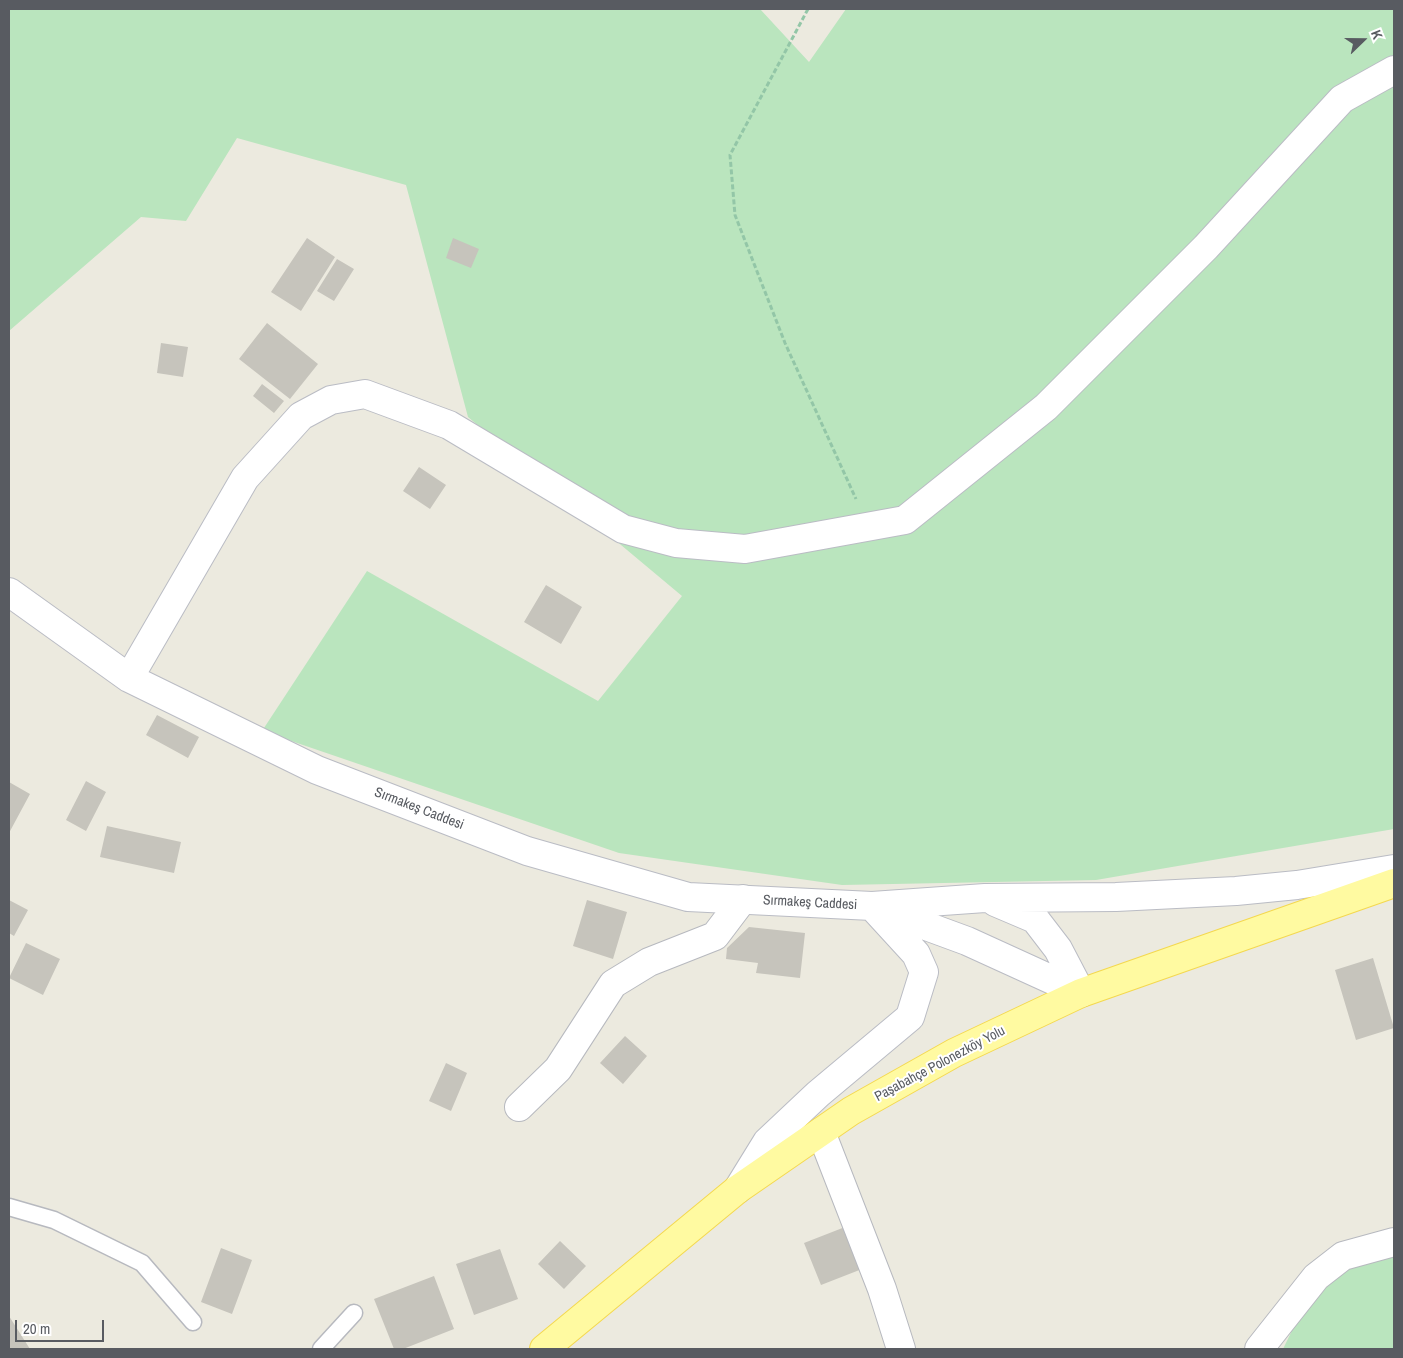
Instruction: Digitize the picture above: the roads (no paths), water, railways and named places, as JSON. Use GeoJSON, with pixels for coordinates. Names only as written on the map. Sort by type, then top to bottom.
{"type":"FeatureCollection","features":[{"type":"Feature","properties":{"kind":"main road","name":"Paşabahçe Polonezköy Yolu"},"geometry":{"type":"LineString","coordinates":[[544,1349],[738,1189],[851,1111],[954,1053],[1081,993],[1394,883]]}},
{"type":"Feature","properties":{"kind":"street"},"geometry":{"type":"LineString","coordinates":[[129,678],[244,478],[301,416],[331,400],[365,394],[449,425],[623,529],[676,543],[745,549],[905,520],[1046,407],[1206,246],[1342,99],[1394,70]]}},
{"type":"Feature","properties":{"kind":"street","name":"Sırmakeş Caddesi"},"geometry":{"type":"LineString","coordinates":[[9,592],[129,678],[317,770],[527,851],[688,897],[872,906]]}},
{"type":"Feature","properties":{"kind":"street"},"geometry":{"type":"LineString","coordinates":[[872,906],[985,898],[1116,896],[1236,891],[1297,885],[1394,869]]}},
{"type":"Feature","properties":{"kind":"street"},"geometry":{"type":"LineString","coordinates":[[985,898],[1035,919],[1058,949],[1081,993]]}},
{"type":"Feature","properties":{"kind":"street"},"geometry":{"type":"LineString","coordinates":[[519,1107],[558,1069],[613,984],[649,962],[715,936],[743,899]]}},
{"type":"Feature","properties":{"kind":"street"},"geometry":{"type":"LineString","coordinates":[[872,906],[967,941],[1081,993]]}},
{"type":"Feature","properties":{"kind":"street"},"geometry":{"type":"LineString","coordinates":[[738,1189],[767,1142],[818,1094],[910,1017],[924,972],[916,954],[872,906]]}},
{"type":"Feature","properties":{"kind":"street"},"geometry":{"type":"LineString","coordinates":[[821,1132],[882,1289],[901,1349]]}},
{"type":"Feature","properties":{"kind":"street"},"geometry":{"type":"LineString","coordinates":[[1259,1349],[1316,1277],[1343,1256],[1394,1242]]}},
{"type":"Feature","properties":{"kind":"lane"},"geometry":{"type":"LineString","coordinates":[[9,1207],[54,1220],[142,1263],[193,1322]]}},
{"type":"Feature","properties":{"kind":"lane"},"geometry":{"type":"LineString","coordinates":[[321,1349],[354,1313]]}}]}
